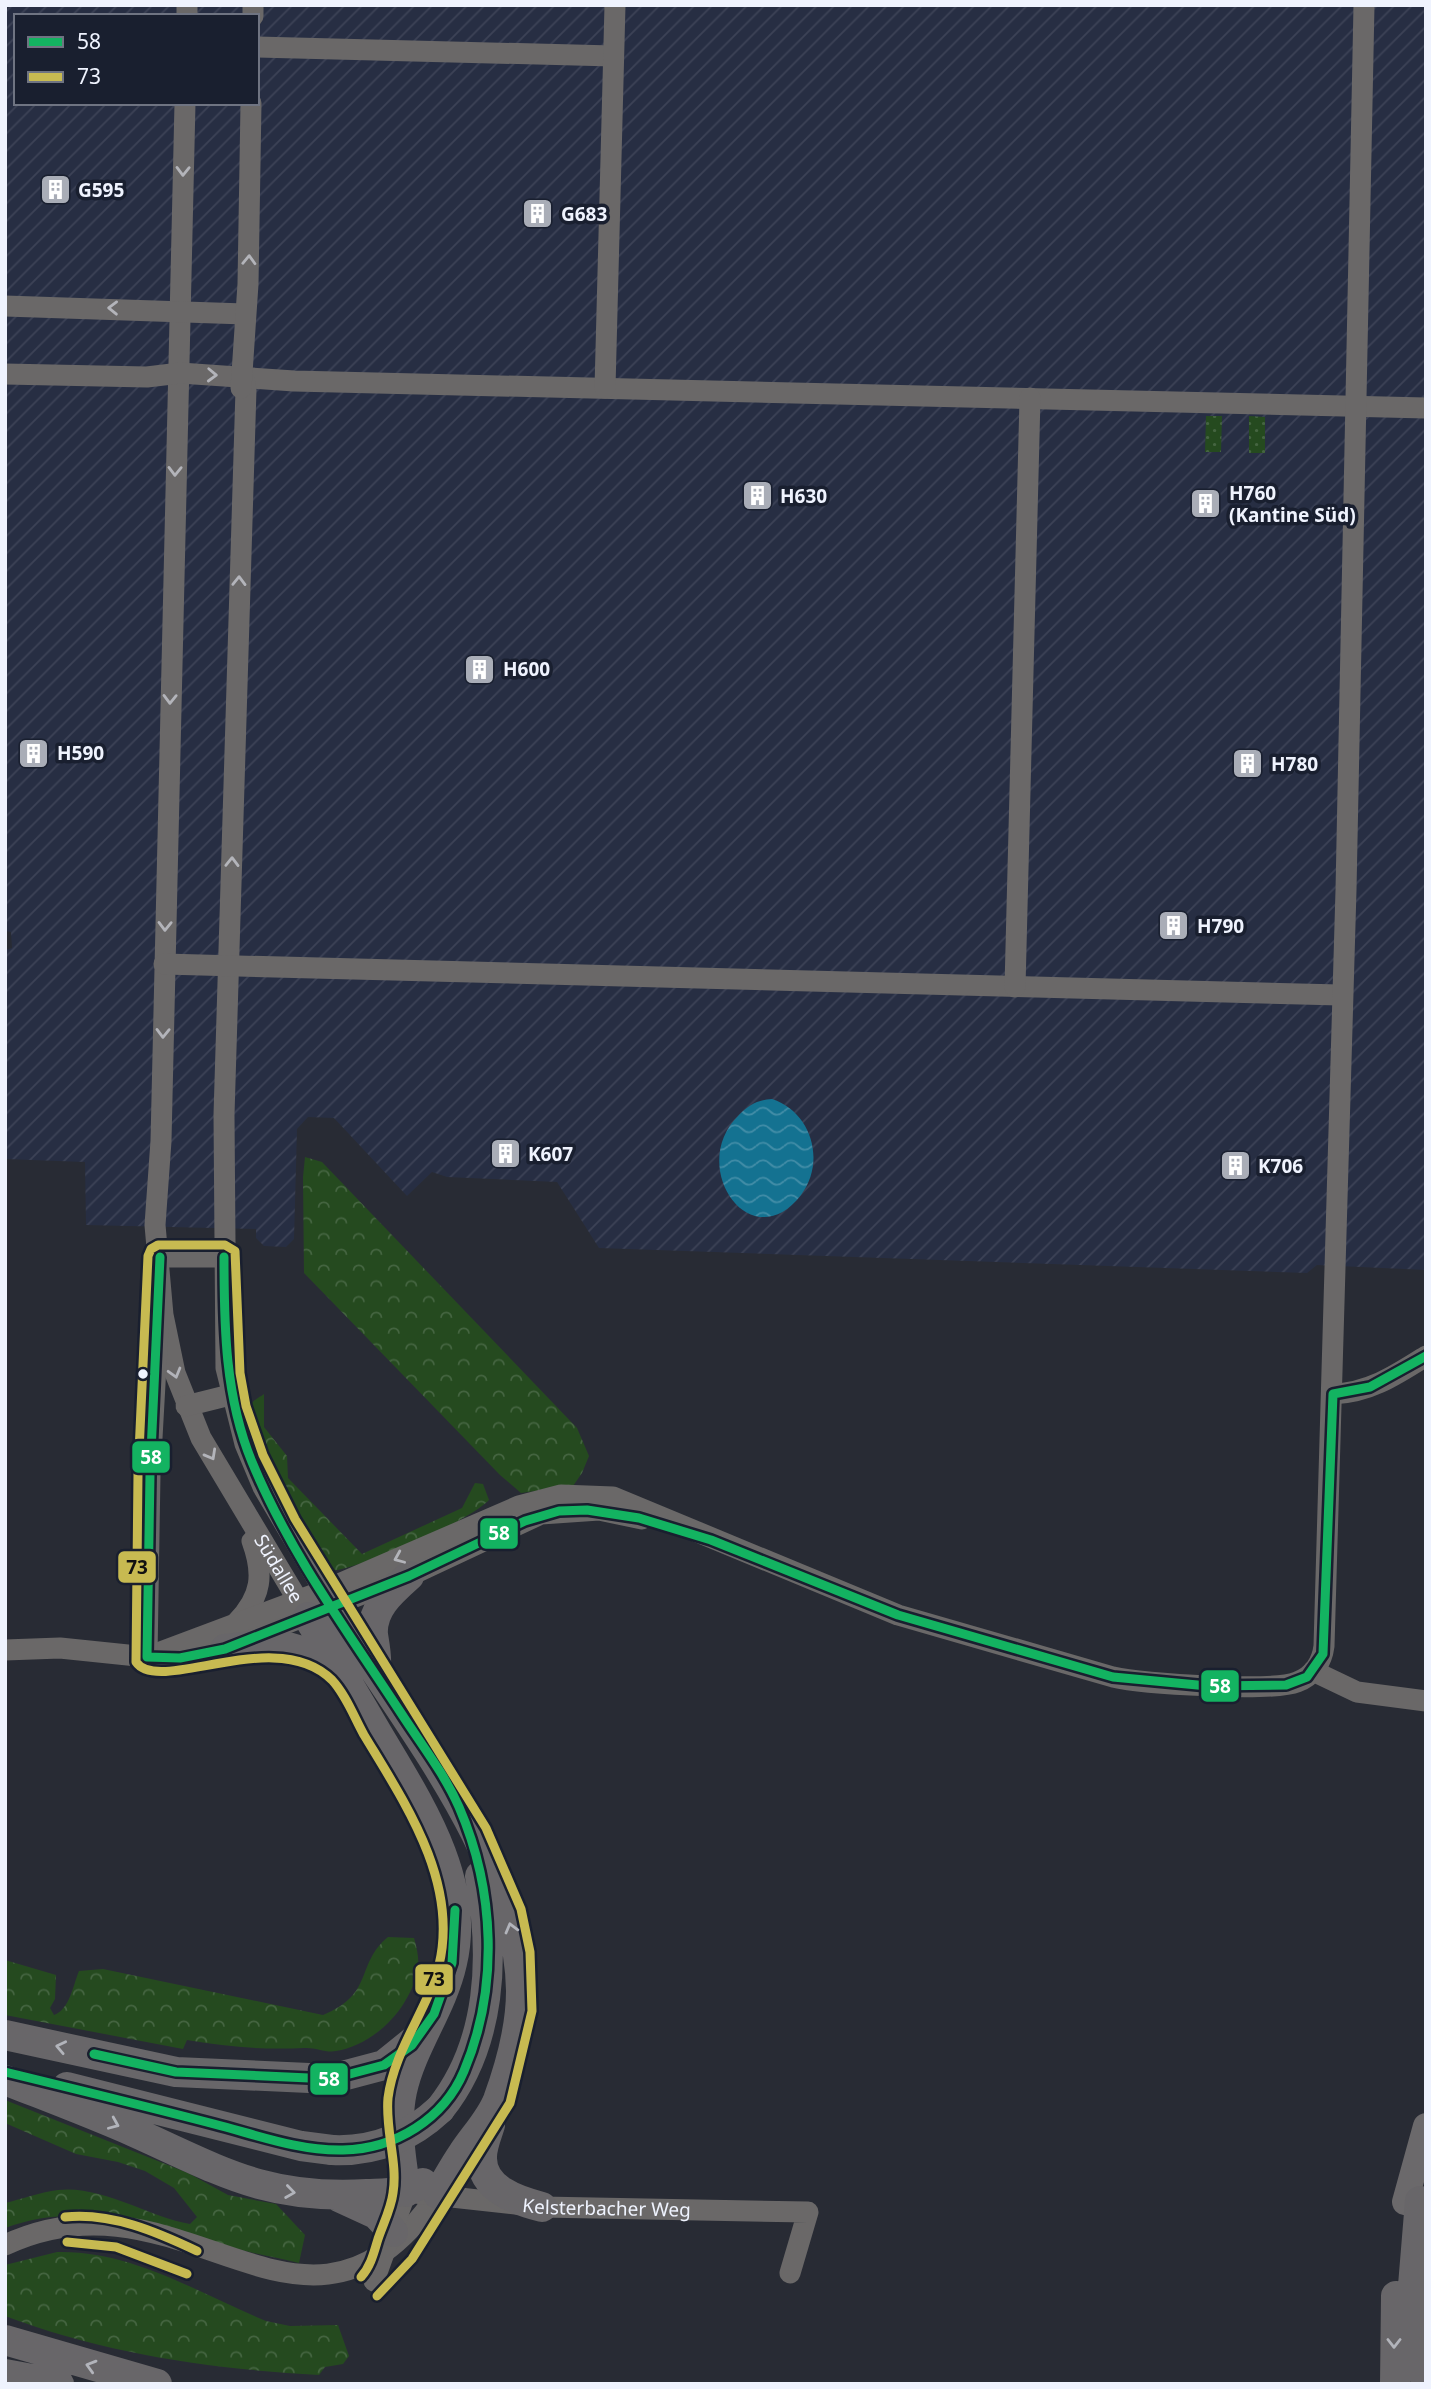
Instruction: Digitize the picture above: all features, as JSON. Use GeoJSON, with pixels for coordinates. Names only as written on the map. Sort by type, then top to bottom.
{"type":"FeatureCollection","features":[{"type":"Feature","properties":{"kind":"highway"},"geometry":{"type":"LineString","coordinates":[[375,1672],[377,1654],[373,1622],[381,1605],[409,1576]]}},
{"type":"Feature","properties":{"kind":"highway","name":"Südallee"},"geometry":{"type":"LineString","coordinates":[[316,1604],[375,1672],[461,1810]]}},
{"type":"Feature","properties":{"kind":"highway","name":"Südallee"},"geometry":{"type":"LineString","coordinates":[[316,1604],[342,1673],[421,1810],[449,1880],[456,1926],[454,1955],[443,1995],[424,2032],[402,2090],[400,2155],[406,2192]]}},
{"type":"Feature","properties":{"kind":"highway"},"geometry":{"type":"LineString","coordinates":[[229,1637],[262,1645],[296,1647],[342,1673]]}},
{"type":"Feature","properties":{"kind":"highway"},"geometry":{"type":"LineString","coordinates":[[461,1810],[476,1835],[502,1896],[519,1963],[519,2013],[483,2149],[485,2171],[506,2194],[542,2207]]}},
{"type":"Feature","properties":{"kind":"highway"},"geometry":{"type":"LineString","coordinates":[[5,2072],[301,2146],[356,2150],[396,2141],[440,2109],[459,2082],[474,2049],[487,1984],[485,1910],[471,1841],[461,1810]]}},
{"type":"Feature","properties":{"kind":"highway"},"geometry":{"type":"LineString","coordinates":[[5,2035],[176,2072],[331,2079],[384,2065],[424,2032]]}},
{"type":"Feature","properties":{"kind":"highway"},"geometry":{"type":"LineString","coordinates":[[5,2080],[84,2111],[248,2183],[276,2190],[332,2195],[406,2192],[456,2160]]}},
{"type":"Feature","properties":{"kind":"highway"},"geometry":{"type":"LineString","coordinates":[[438,2194],[456,2160],[497,2101]]}},
{"type":"Feature","properties":{"kind":"highway"},"geometry":{"type":"LineString","coordinates":[[400,2120],[414,2154],[430,2164],[456,2160]]}},
{"type":"Feature","properties":{"kind":"highway"},"geometry":{"type":"LineString","coordinates":[[332,2195],[369,2210],[393,2232]]}},
{"type":"Feature","properties":{"kind":"highway"},"geometry":{"type":"LineString","coordinates":[[1412,2202],[1411,2310],[1426,2384]]}},
{"type":"Feature","properties":{"kind":"highway"},"geometry":{"type":"LineString","coordinates":[[1395,2384],[1394,2324],[1412,2202]]}},
{"type":"Feature","properties":{"kind":"highway"},"geometry":{"type":"LineString","coordinates":[[5,2340],[157,2384]]}},
{"type":"Feature","properties":{"kind":"highway"},"geometry":{"type":"LineString","coordinates":[[5,2374],[59,2384]]}},
{"type":"Feature","properties":{"kind":"main road"},"geometry":{"type":"LineString","coordinates":[[1412,2202],[1426,2128]]}},
{"type":"Feature","properties":{"kind":"street"},"geometry":{"type":"LineString","coordinates":[[605,388],[615,5]]}},
{"type":"Feature","properties":{"kind":"street"},"geometry":{"type":"LineString","coordinates":[[316,1604],[519,1506],[561,1495],[612,1497],[898,1615],[1130,1681],[1277,1686],[1300,1681],[1313,1671],[1321,1659],[1324,1646],[1333,1394],[1364,5]]}},
{"type":"Feature","properties":{"kind":"street"},"geometry":{"type":"LineString","coordinates":[[259,47],[614,57]]}},
{"type":"Feature","properties":{"kind":"street","name":"Südallee"},"geometry":{"type":"LineString","coordinates":[[147,1657],[160,1290],[164,964],[185,105]]}},
{"type":"Feature","properties":{"kind":"street","name":"Südallee"},"geometry":{"type":"LineString","coordinates":[[251,105],[225,1142],[225,1349],[230,1395],[245,1444],[316,1604]]}},
{"type":"Feature","properties":{"kind":"street"},"geometry":{"type":"LineString","coordinates":[[5,306],[245,314]]}},
{"type":"Feature","properties":{"kind":"street"},"geometry":{"type":"LineString","coordinates":[[5,373],[148,377],[180,373],[294,381],[1426,408]]}},
{"type":"Feature","properties":{"kind":"street"},"geometry":{"type":"LineString","coordinates":[[148,377],[164,383],[177,403]]}},
{"type":"Feature","properties":{"kind":"street"},"geometry":{"type":"LineString","coordinates":[[1015,987],[1030,398]]}},
{"type":"Feature","properties":{"kind":"street"},"geometry":{"type":"LineString","coordinates":[[164,964],[1340,995]]}},
{"type":"Feature","properties":{"kind":"street"},"geometry":{"type":"LineString","coordinates":[[160,1257],[224,1257]]}},
{"type":"Feature","properties":{"kind":"street","name":"Südallee"},"geometry":{"type":"LineString","coordinates":[[160,1290],[167,1340],[186,1406],[239,1503],[316,1604]]}},
{"type":"Feature","properties":{"kind":"street"},"geometry":{"type":"LineString","coordinates":[[1333,1394],[1349,1393],[1381,1384],[1426,1356]]}},
{"type":"Feature","properties":{"kind":"street"},"geometry":{"type":"LineString","coordinates":[[186,1406],[230,1395]]}},
{"type":"Feature","properties":{"kind":"street"},"geometry":{"type":"LineString","coordinates":[[229,1637],[254,1602],[261,1579],[259,1560],[239,1503],[263,1487]]}},
{"type":"Feature","properties":{"kind":"street"},"geometry":{"type":"LineString","coordinates":[[5,1650],[60,1648],[180,1658],[316,1604],[409,1576],[512,1526],[559,1511],[599,1510],[711,1540]]}},
{"type":"Feature","properties":{"kind":"street"},"geometry":{"type":"LineString","coordinates":[[1313,1671],[1357,1692],[1426,1701]]}},
{"type":"Feature","properties":{"kind":"street"},"geometry":{"type":"LineString","coordinates":[[374,2281],[406,2192]]}},
{"type":"Feature","properties":{"kind":"street","name":"Kelsterbacher Weg"},"geometry":{"type":"LineString","coordinates":[[406,2192],[542,2207],[808,2212],[790,2273]]}},
{"type":"Feature","properties":{"kind":"street"},"geometry":{"type":"LineString","coordinates":[[352,2298],[374,2281],[404,2251],[438,2194]]}},
{"type":"Feature","properties":{"kind":"street"},"geometry":{"type":"LineString","coordinates":[[5,2245],[47,2230],[86,2227],[150,2242],[219,2276]]}},
{"type":"Feature","properties":{"kind":"shaded area"},"geometry":{"type":"Polygon","coordinates":[[[5,5],[1426,5],[1426,1270],[1317,1265],[1307,1273],[599,1248],[557,1182],[447,1177],[432,1172],[407,1196],[334,1118],[308,1117],[297,1129],[294,1239],[286,1247],[264,1246],[256,1238],[256,1229],[86,1225],[85,1162],[5,1159],[5,950],[12,948],[11,932],[5,931],[5,5]]]}},
{"type":"Feature","properties":{"kind":"green space"},"geometry":{"type":"Polygon","coordinates":[[[1206,416],[1222,416],[1221,452],[1205,452],[1206,416]]]}},
{"type":"Feature","properties":{"kind":"green space"},"geometry":{"type":"Polygon","coordinates":[[[1249,416],[1265,417],[1265,453],[1249,453],[1249,416]]]}},
{"type":"Feature","properties":{"kind":"green space"},"geometry":{"type":"Polygon","coordinates":[[[305,1157],[322,1162],[577,1428],[589,1456],[573,1486],[521,1493],[500,1475],[304,1273],[305,1157]]]}},
{"type":"Feature","properties":{"kind":"green space"},"geometry":{"type":"Polygon","coordinates":[[[264,1394],[264,1427],[287,1456],[288,1478],[362,1554],[462,1508],[475,1483],[483,1484],[489,1500],[438,1532],[365,1562],[330,1571],[281,1494],[257,1448],[247,1410],[264,1394]]]}},
{"type":"Feature","properties":{"kind":"green space"},"geometry":{"type":"Polygon","coordinates":[[[388,1937],[414,1938],[418,1971],[413,1986],[398,2012],[383,2027],[366,2040],[346,2049],[275,2049],[187,2040],[183,2049],[5,2015],[5,1960],[56,1975],[55,1999],[50,2008],[54,2015],[64,2008],[79,1971],[103,1969],[323,2015],[350,1998],[358,1988],[371,1958],[388,1937]]]}},
{"type":"Feature","properties":{"kind":"green space"},"geometry":{"type":"Polygon","coordinates":[[[5,2100],[188,2173],[228,2195],[276,2204],[305,2235],[299,2263],[116,2219],[61,2216],[5,2228],[5,2203],[58,2190],[91,2192],[190,2224],[197,2217],[174,2188],[145,2171],[118,2162],[76,2154],[5,2123],[5,2100]]]}},
{"type":"Feature","properties":{"kind":"green space"},"geometry":{"type":"Polygon","coordinates":[[[57,2252],[85,2253],[138,2266],[190,2286],[266,2321],[290,2326],[338,2325],[349,2356],[343,2364],[325,2367],[319,2375],[239,2369],[120,2350],[5,2316],[5,2265],[57,2252]]]}},
{"type":"Feature","properties":{"kind":"water"},"geometry":{"type":"Polygon","coordinates":[[[772,1099],[797,1115],[805,1126],[811,1140],[813,1168],[801,1195],[782,1212],[763,1217],[745,1212],[731,1198],[722,1180],[719,1158],[724,1136],[739,1115],[754,1104],[772,1099]]]}},
{"type":"Feature","properties":{"kind":"transit line","name":"73"},"geometry":{"type":"LineString","coordinates":[[361,2277],[372,2259],[392,2199],[394,2170],[388,2098],[397,2063],[434,1982],[439,1965],[443,1934],[441,1904],[435,1874],[411,1816],[346,1699],[332,1680],[308,1665],[281,1658],[251,1659],[168,1671],[149,1670],[136,1662],[138,1474],[148,1256],[151,1249],[158,1245],[225,1245],[235,1251],[240,1373],[246,1406],[263,1455],[295,1519],[486,1828],[521,1909],[530,1952],[532,2011],[510,2103],[412,2259],[377,2296]]}},
{"type":"Feature","properties":{"kind":"transit line","name":"58"},"geometry":{"type":"LineString","coordinates":[[147,1657],[150,1474],[160,1257]]}},
{"type":"Feature","properties":{"kind":"transit line","name":"58"},"geometry":{"type":"LineString","coordinates":[[5,2072],[278,2142],[343,2150],[381,2144],[416,2128],[431,2117],[455,2088],[475,2039],[483,2006],[488,1939],[486,1905],[471,1839],[446,1782],[301,1560],[252,1462],[231,1387],[226,1335],[224,1257]]}},
{"type":"Feature","properties":{"kind":"transit line","name":"58"},"geometry":{"type":"LineString","coordinates":[[1333,1394],[1370,1387],[1426,1356]]}},
{"type":"Feature","properties":{"kind":"transit line","name":"58"},"geometry":{"type":"LineString","coordinates":[[147,1657],[180,1658],[225,1649],[409,1576],[525,1521],[559,1511],[587,1510],[639,1518],[711,1540],[898,1615],[1113,1677],[1208,1686],[1286,1685],[1307,1677],[1323,1654],[1333,1394]]}},
{"type":"Feature","properties":{"kind":"transit line","name":"58"},"geometry":{"type":"LineString","coordinates":[[94,2054],[176,2072],[331,2079],[384,2065],[412,2045],[434,2014],[452,1963],[455,1910]]}},
{"type":"Feature","properties":{"kind":"transit line","name":"73"},"geometry":{"type":"LineString","coordinates":[[65,2217],[82,2216],[133,2225],[197,2251]]}},
{"type":"Feature","properties":{"kind":"transit line","name":"73"},"geometry":{"type":"LineString","coordinates":[[67,2242],[116,2247],[187,2274]]}},
{"type":"Feature","properties":{"kind":"place","name":"G595"},"geometry":{"type":"Point","coordinates":[55,190]}},
{"type":"Feature","properties":{"kind":"place","name":"G683"},"geometry":{"type":"Point","coordinates":[538,214]}},
{"type":"Feature","properties":{"kind":"place","name":"H630"},"geometry":{"type":"Point","coordinates":[757,496]}},
{"type":"Feature","properties":{"kind":"place","name":"H760 (Kantine Süd)"},"geometry":{"type":"Point","coordinates":[1206,504]}},
{"type":"Feature","properties":{"kind":"place","name":"H600"},"geometry":{"type":"Point","coordinates":[480,669]}},
{"type":"Feature","properties":{"kind":"place","name":"H590"},"geometry":{"type":"Point","coordinates":[34,753]}},
{"type":"Feature","properties":{"kind":"place","name":"H780"},"geometry":{"type":"Point","coordinates":[1248,764]}},
{"type":"Feature","properties":{"kind":"place","name":"H790"},"geometry":{"type":"Point","coordinates":[1174,926]}},
{"type":"Feature","properties":{"kind":"place","name":"K607"},"geometry":{"type":"Point","coordinates":[505,1154]}},
{"type":"Feature","properties":{"kind":"place","name":"K706"},"geometry":{"type":"Point","coordinates":[1235,1166]}}]}
